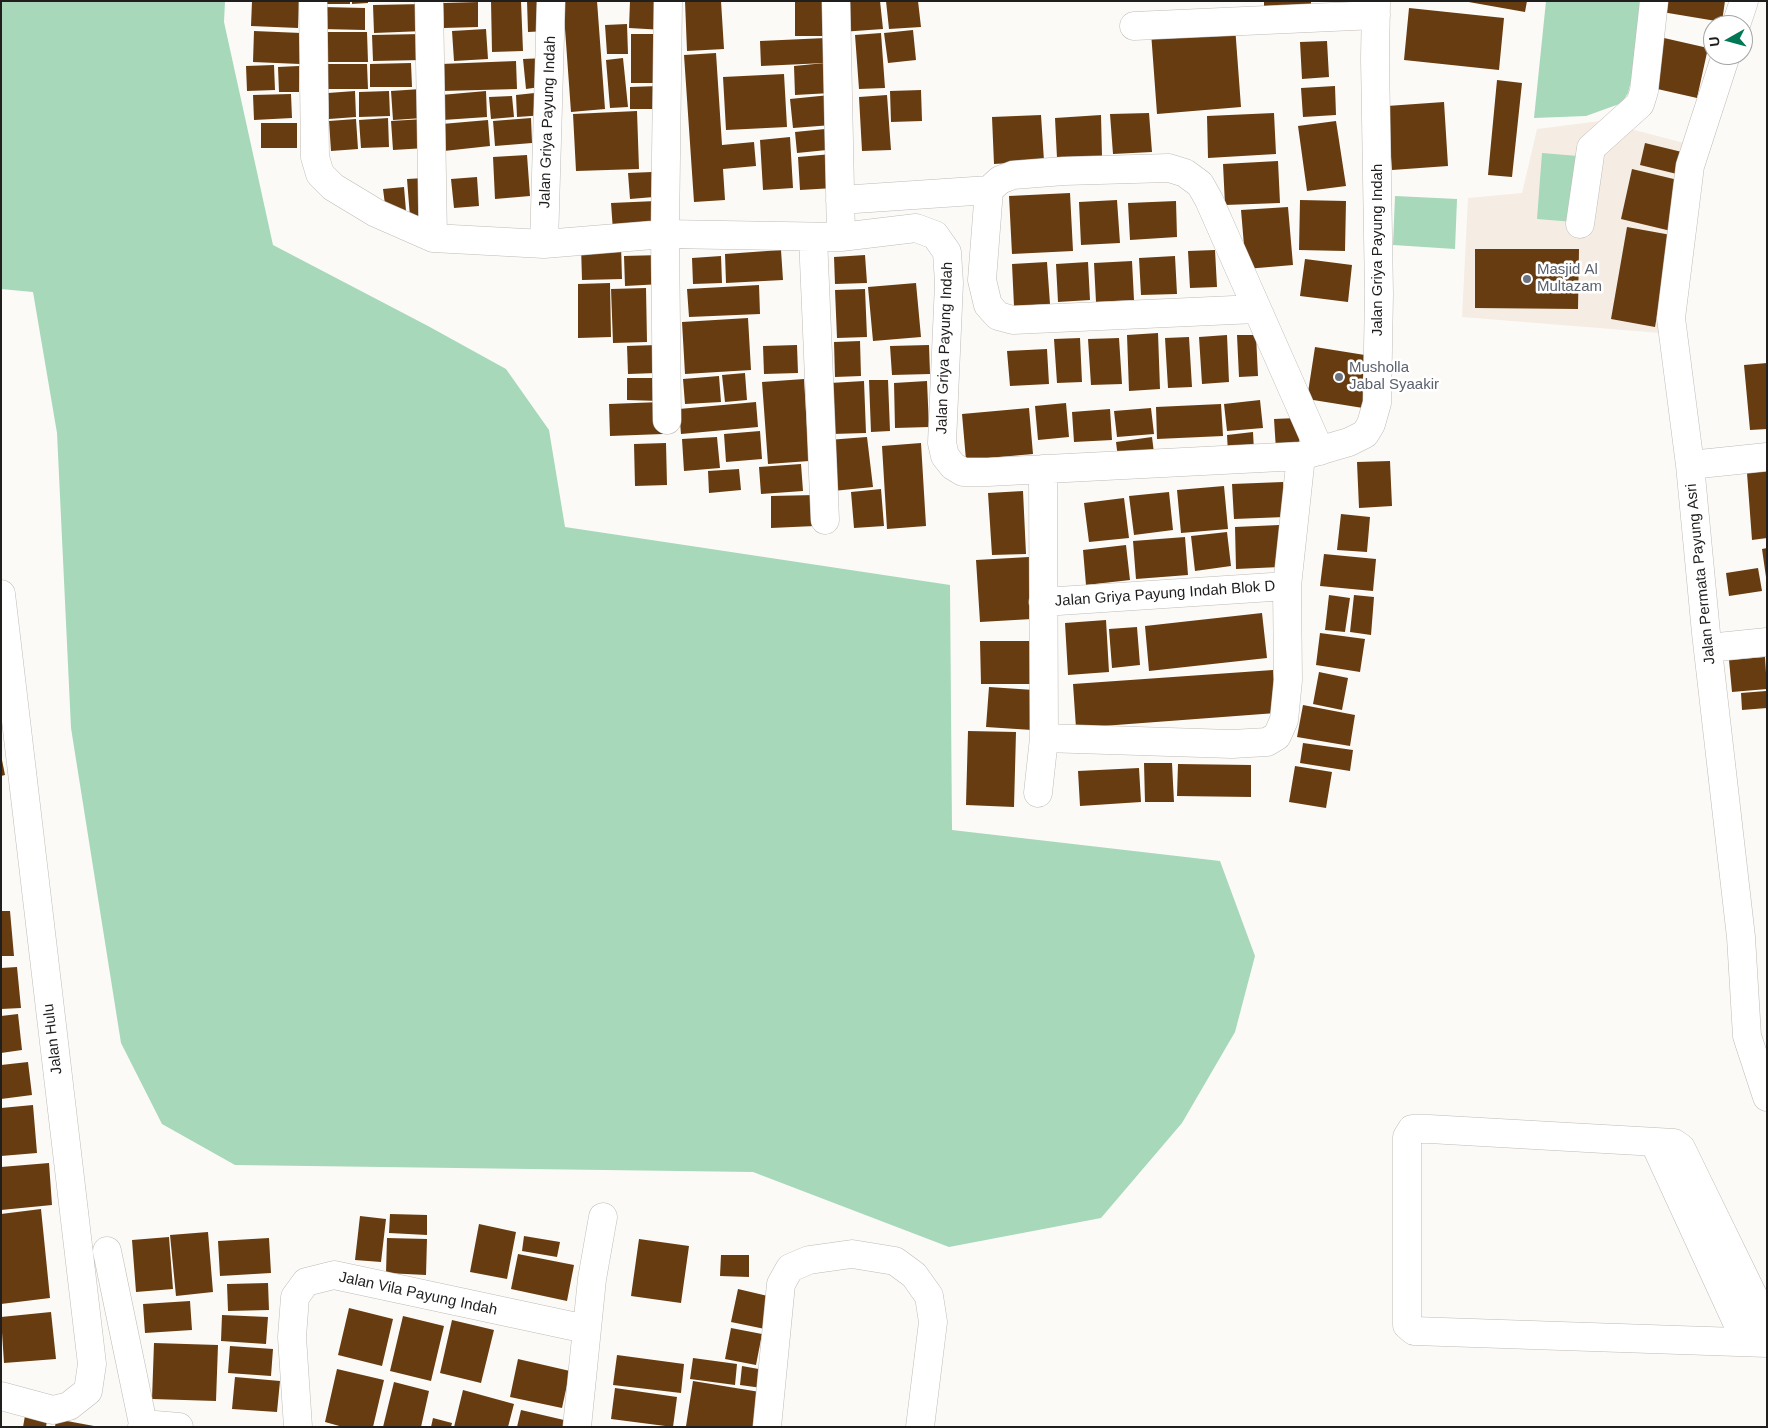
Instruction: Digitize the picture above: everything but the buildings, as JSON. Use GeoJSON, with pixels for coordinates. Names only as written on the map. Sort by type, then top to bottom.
{"type":"FeatureCollection","features":[{"type":"Feature","properties":{"kind":"street","name":"Jalan Griya Payung Indah"},"geometry":{"type":"LineString","coordinates":[[313,1],[316,157],[320,174],[333,187],[376,213],[434,238],[544,244],[665,234],[841,237],[916,228],[935,235],[947,252],[949,283],[942,443],[945,456],[953,466],[963,472],[1310,454],[1349,442],[1365,434],[1371,424],[1376,403],[1380,294],[1376,8],[1134,26]]}},
{"type":"Feature","properties":{"kind":"street"},"geometry":{"type":"LineString","coordinates":[[428,1],[434,238]]}},
{"type":"Feature","properties":{"kind":"street","name":"Jalan Griya Payung Indah"},"geometry":{"type":"LineString","coordinates":[[544,244],[551,1]]}},
{"type":"Feature","properties":{"kind":"street"},"geometry":{"type":"LineString","coordinates":[[667,420],[665,234],[668,1]]}},
{"type":"Feature","properties":{"kind":"street"},"geometry":{"type":"LineString","coordinates":[[836,1],[841,237]]}},
{"type":"Feature","properties":{"kind":"street"},"geometry":{"type":"LineString","coordinates":[[1580,224],[1591,148],[1640,104],[1644,91],[1654,1]]}},
{"type":"Feature","properties":{"kind":"street"},"geometry":{"type":"LineString","coordinates":[[1739,15],[1744,1]]}},
{"type":"Feature","properties":{"kind":"street","name":"Jalan Permata Payung Asri"},"geometry":{"type":"LineString","coordinates":[[1723,65],[1690,166],[1671,318],[1690,465],[1708,648],[1741,937],[1747,1036],[1767,1097]]}},
{"type":"Feature","properties":{"kind":"street"},"geometry":{"type":"LineString","coordinates":[[840,200],[989,190],[1000,180],[1036,172],[1169,168],[1185,173],[1200,184],[1209,200],[1256,309],[1310,454],[1287,586],[1288,680],[1284,720],[1277,736],[1267,742],[1232,744],[1044,738]]}},
{"type":"Feature","properties":{"kind":"street"},"geometry":{"type":"LineString","coordinates":[[989,190],[982,280],[988,305],[998,316],[1013,320],[1256,309]]}},
{"type":"Feature","properties":{"kind":"street"},"geometry":{"type":"LineString","coordinates":[[814,237],[825,520]]}},
{"type":"Feature","properties":{"kind":"street"},"geometry":{"type":"LineString","coordinates":[[1690,465],[1767,457]]}},
{"type":"Feature","properties":{"kind":"street"},"geometry":{"type":"LineString","coordinates":[[1038,793],[1044,738],[1043,468]]}},
{"type":"Feature","properties":{"kind":"street","name":"Jalan Griya Payung Indah Blok D"},"geometry":{"type":"LineString","coordinates":[[1043,602],[1287,586]]}},
{"type":"Feature","properties":{"kind":"street","name":"Jalan Hulu"},"geometry":{"type":"LineString","coordinates":[[1,594],[3,633],[92,1364],[88,1391],[69,1406],[53,1410],[1,1396]]}},
{"type":"Feature","properties":{"kind":"street"},"geometry":{"type":"LineString","coordinates":[[1708,648],[1767,642]]}},
{"type":"Feature","properties":{"kind":"street"},"geometry":{"type":"LineString","coordinates":[[1654,1142],[1756,1343],[1414,1331],[1407,1325],[1407,1137],[1412,1129],[1674,1143],[1681,1148],[1767,1324]]}},
{"type":"Feature","properties":{"kind":"street"},"geometry":{"type":"LineString","coordinates":[[577,1427],[592,1278],[603,1217]]}},
{"type":"Feature","properties":{"kind":"street"},"geometry":{"type":"LineString","coordinates":[[107,1251],[142,1425],[179,1427]]}},
{"type":"Feature","properties":{"kind":"street"},"geometry":{"type":"LineString","coordinates":[[767,1427],[781,1284],[790,1268],[809,1260],[852,1254],[895,1261],[914,1276],[929,1296],[932,1322],[920,1427]]}},
{"type":"Feature","properties":{"kind":"street","name":"Jalan Vila Payung Indah"},"geometry":{"type":"LineString","coordinates":[[298,1427],[292,1337],[295,1297],[306,1282],[334,1275],[586,1329]]}},
{"type":"Feature","properties":{"kind":"shaded area"},"geometry":{"type":"Polygon","coordinates":[[[1600,121],[1692,145],[1660,333],[1462,317],[1468,198],[1522,193],[1537,129],[1600,121]]]}},
{"type":"Feature","properties":{"kind":"green space"},"geometry":{"type":"Polygon","coordinates":[[[1,1],[225,1],[224,22],[273,245],[506,369],[549,430],[565,527],[950,585],[952,830],[1220,861],[1255,956],[1235,1032],[1182,1123],[1101,1218],[949,1247],[753,1172],[235,1165],[162,1124],[121,1043],[71,728],[57,433],[33,292],[1,289],[1,1]]]}},
{"type":"Feature","properties":{"kind":"green space"},"geometry":{"type":"Polygon","coordinates":[[[1546,1],[1640,1],[1634,69],[1628,93],[1622,103],[1586,116],[1534,118],[1546,1]]]}},
{"type":"Feature","properties":{"kind":"green space"},"geometry":{"type":"Polygon","coordinates":[[[1542,153],[1578,156],[1574,222],[1537,219],[1542,153]]]}},
{"type":"Feature","properties":{"kind":"green space"},"geometry":{"type":"Polygon","coordinates":[[[1395,196],[1457,199],[1455,249],[1393,245],[1395,196]]]}},
{"type":"Feature","properties":{"kind":"place","name":"Masjid Al Multazam"},"geometry":{"type":"Point","coordinates":[1527,279]}},
{"type":"Feature","properties":{"kind":"place","name":"Musholla Jabal Syaakir"},"geometry":{"type":"Point","coordinates":[1339,377]}}]}
